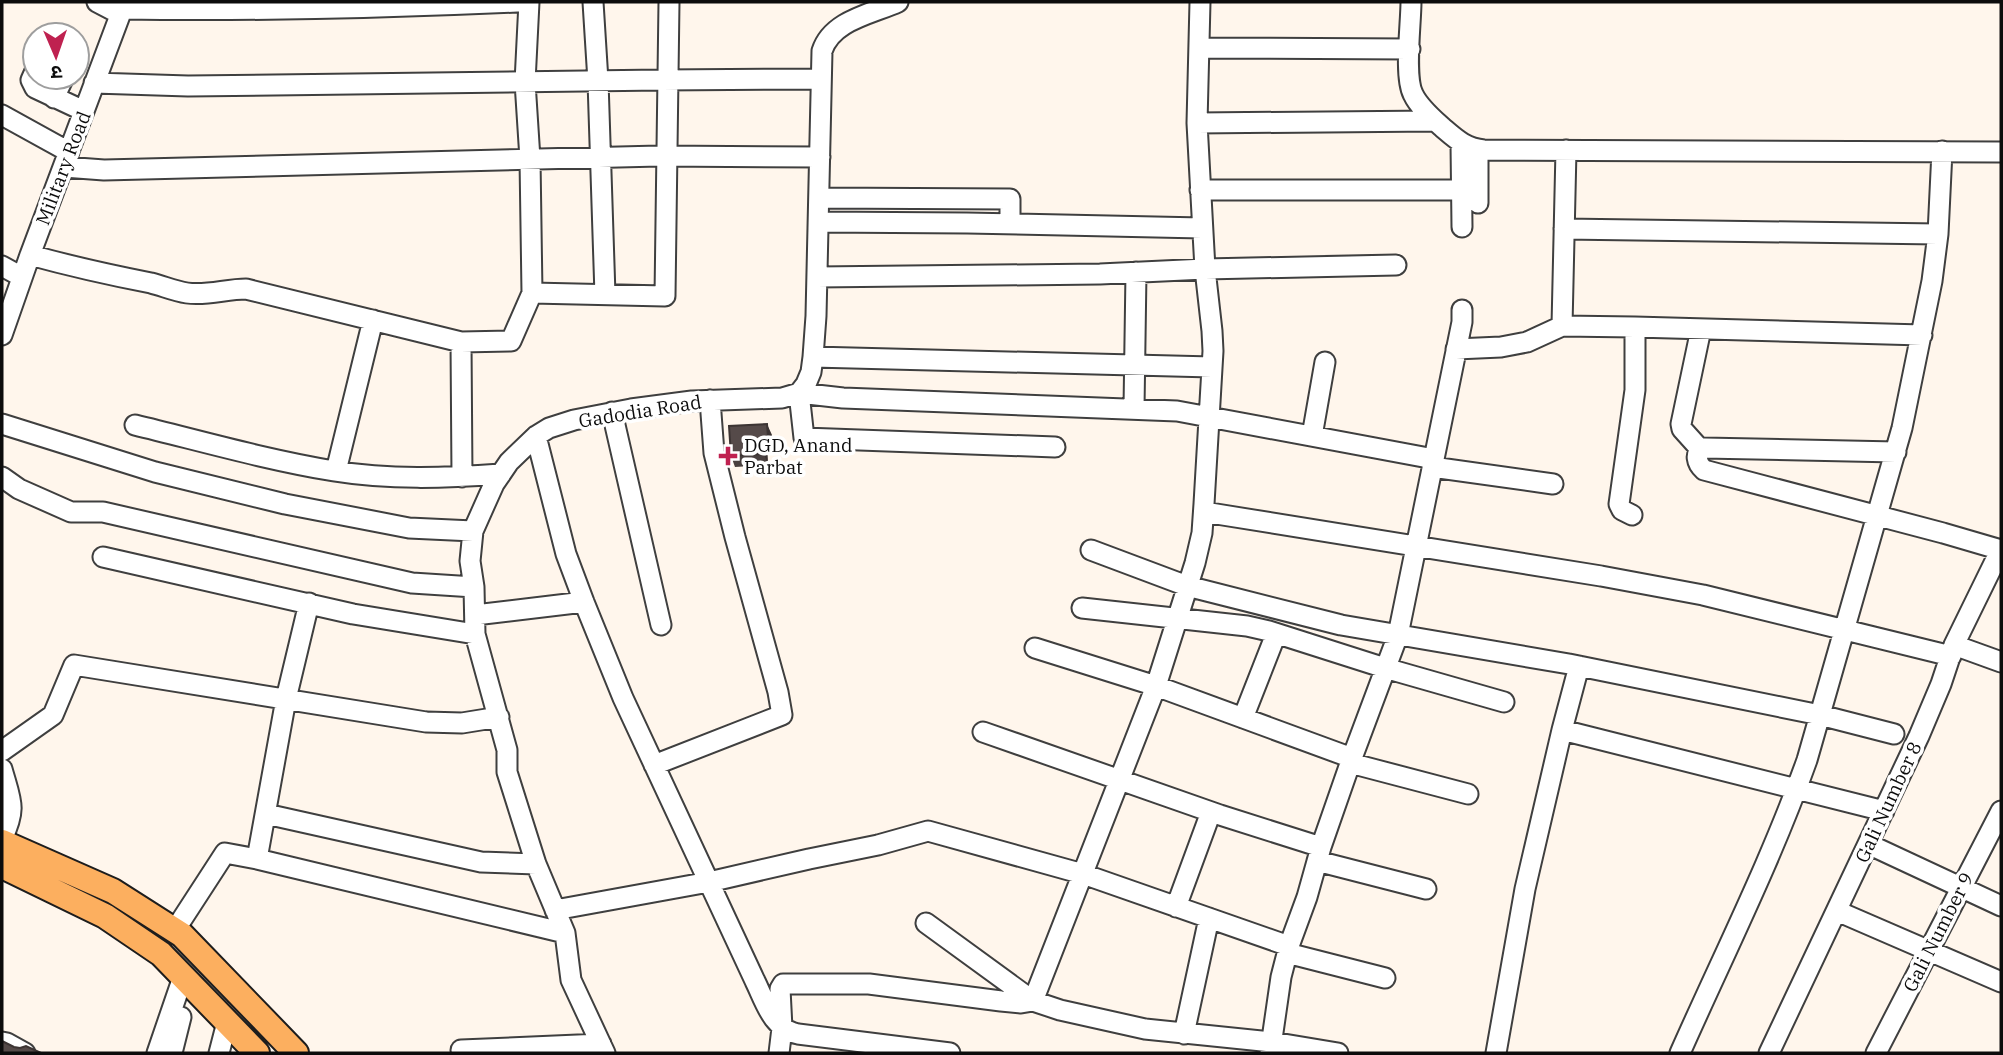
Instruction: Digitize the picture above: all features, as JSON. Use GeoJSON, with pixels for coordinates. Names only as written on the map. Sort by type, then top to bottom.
{"type":"FeatureCollection","features":[{"type":"Feature","properties":{"kind":"main road"},"geometry":{"type":"LineString","coordinates":[[2,840],[113,891],[182,935],[296,1053]]}},
{"type":"Feature","properties":{"kind":"main road"},"geometry":{"type":"LineString","coordinates":[[2,866],[105,916],[160,954],[257,1053]]}},
{"type":"Feature","properties":{"kind":"street"},"geometry":{"type":"LineString","coordinates":[[97,2],[122,8],[216,11],[517,2]]}},
{"type":"Feature","properties":{"kind":"street"},"geometry":{"type":"LineString","coordinates":[[30,254],[89,271],[186,293],[246,289],[461,342],[512,341],[532,293],[530,159],[524,82],[529,2]]}},
{"type":"Feature","properties":{"kind":"street"},"geometry":{"type":"LineString","coordinates":[[593,2],[605,295]]}},
{"type":"Feature","properties":{"kind":"street"},"geometry":{"type":"LineString","coordinates":[[532,293],[665,296],[669,2]]}},
{"type":"Feature","properties":{"kind":"street"},"geometry":{"type":"LineString","coordinates":[[898,2],[852,20],[838,29],[822,51],[813,357],[811,372],[799,393],[804,438],[1055,447]]}},
{"type":"Feature","properties":{"kind":"street"},"geometry":{"type":"LineString","coordinates":[[1033,1001],[1156,686],[1202,533],[1210,416],[1212,331],[1202,228],[1197,123],[1200,2]]}},
{"type":"Feature","properties":{"kind":"street"},"geometry":{"type":"LineString","coordinates":[[1411,2],[1409,76],[1412,93],[1435,121],[1469,147],[2001,152]]}},
{"type":"Feature","properties":{"kind":"street","name":"Military Road"},"geometry":{"type":"LineString","coordinates":[[2,335],[14,283],[30,254],[122,8]]}},
{"type":"Feature","properties":{"kind":"street"},"geometry":{"type":"LineString","coordinates":[[1199,48],[1410,49]]}},
{"type":"Feature","properties":{"kind":"street"},"geometry":{"type":"LineString","coordinates":[[94,83],[188,86],[821,79]]}},
{"type":"Feature","properties":{"kind":"street"},"geometry":{"type":"LineString","coordinates":[[41,91],[84,111]]}},
{"type":"Feature","properties":{"kind":"street"},"geometry":{"type":"LineString","coordinates":[[54,97],[57,91]]}},
{"type":"Feature","properties":{"kind":"street"},"geometry":{"type":"LineString","coordinates":[[2,117],[66,160],[104,170],[668,156],[820,157]]}},
{"type":"Feature","properties":{"kind":"street"},"geometry":{"type":"LineString","coordinates":[[1197,123],[1435,121]]}},
{"type":"Feature","properties":{"kind":"street"},"geometry":{"type":"LineString","coordinates":[[1462,228],[1461,190],[1469,147]]}},
{"type":"Feature","properties":{"kind":"street"},"geometry":{"type":"LineString","coordinates":[[1469,147],[1478,203]]}},
{"type":"Feature","properties":{"kind":"street"},"geometry":{"type":"LineString","coordinates":[[1562,327],[1566,150]]}},
{"type":"Feature","properties":{"kind":"street"},"geometry":{"type":"LineString","coordinates":[[1680,1053],[1763,873],[1797,788],[1878,516],[1896,452],[1932,281],[1938,234],[1942,151]]}},
{"type":"Feature","properties":{"kind":"street"},"geometry":{"type":"LineString","coordinates":[[1200,190],[1461,190]]}},
{"type":"Feature","properties":{"kind":"street"},"geometry":{"type":"LineString","coordinates":[[819,198],[1010,199],[1010,223]]}},
{"type":"Feature","properties":{"kind":"street"},"geometry":{"type":"LineString","coordinates":[[819,222],[1202,228]]}},
{"type":"Feature","properties":{"kind":"street"},"geometry":{"type":"LineString","coordinates":[[1564,229],[1938,234]]}},
{"type":"Feature","properties":{"kind":"street"},"geometry":{"type":"LineString","coordinates":[[817,277],[1396,265]]}},
{"type":"Feature","properties":{"kind":"street"},"geometry":{"type":"LineString","coordinates":[[2,266],[14,283]]}},
{"type":"Feature","properties":{"kind":"street"},"geometry":{"type":"LineString","coordinates":[[1134,408],[1136,272]]}},
{"type":"Feature","properties":{"kind":"street"},"geometry":{"type":"LineString","coordinates":[[1271,1048],[1281,976],[1288,950],[1351,761],[1398,635],[1462,310]]}},
{"type":"Feature","properties":{"kind":"street"},"geometry":{"type":"LineString","coordinates":[[336,471],[373,320]]}},
{"type":"Feature","properties":{"kind":"street"},"geometry":{"type":"LineString","coordinates":[[1456,349],[1501,347],[1527,342],[1562,327],[1922,335]]}},
{"type":"Feature","properties":{"kind":"street"},"geometry":{"type":"LineString","coordinates":[[1632,515],[1622,510],[1619,504],[1635,390],[1635,327]]}},
{"type":"Feature","properties":{"kind":"street"},"geometry":{"type":"LineString","coordinates":[[1700,449],[1682,429],[1681,424],[1701,329]]}},
{"type":"Feature","properties":{"kind":"street"},"geometry":{"type":"LineString","coordinates":[[461,342],[462,477]]}},
{"type":"Feature","properties":{"kind":"street"},"geometry":{"type":"LineString","coordinates":[[813,357],[1212,367]]}},
{"type":"Feature","properties":{"kind":"street"},"geometry":{"type":"LineString","coordinates":[[1312,436],[1325,362]]}},
{"type":"Feature","properties":{"kind":"street","name":"Gadodia Road"},"geometry":{"type":"LineString","coordinates":[[603,1049],[571,980],[565,933],[536,864],[508,772],[507,750],[475,625],[470,561],[473,531],[501,474],[520,450],[549,428],[612,412],[710,400],[782,398],[799,393],[843,398],[1134,408],[1210,416],[1433,463],[1553,484]]}},
{"type":"Feature","properties":{"kind":"street"},"geometry":{"type":"LineString","coordinates":[[654,765],[782,715],[714,453],[710,400]]}},
{"type":"Feature","properties":{"kind":"street"},"geometry":{"type":"LineString","coordinates":[[612,412],[662,625]]}},
{"type":"Feature","properties":{"kind":"street"},"geometry":{"type":"LineString","coordinates":[[2,424],[155,472],[285,504],[410,528],[473,531]]}},
{"type":"Feature","properties":{"kind":"street"},"geometry":{"type":"LineString","coordinates":[[135,425],[264,457],[336,471],[420,478],[501,474]]}},
{"type":"Feature","properties":{"kind":"street"},"geometry":{"type":"LineString","coordinates":[[536,436],[566,554],[583,602],[623,698],[776,1023],[789,1033],[950,1053]]}},
{"type":"Feature","properties":{"kind":"street"},"geometry":{"type":"LineString","coordinates":[[1896,452],[1704,447],[1697,453],[1699,466],[1704,470],[2001,550]]}},
{"type":"Feature","properties":{"kind":"street"},"geometry":{"type":"LineString","coordinates":[[2,477],[19,489],[71,512],[103,512],[412,583],[474,587]]}},
{"type":"Feature","properties":{"kind":"street"},"geometry":{"type":"LineString","coordinates":[[1204,512],[1601,576],[1703,596],[2001,663]]}},
{"type":"Feature","properties":{"kind":"street"},"geometry":{"type":"LineString","coordinates":[[1091,550],[1187,586],[1341,625],[1579,666],[1820,715],[1894,734]]}},
{"type":"Feature","properties":{"kind":"street","name":"Gali Number 8"},"geometry":{"type":"LineString","coordinates":[[1769,1053],[1931,710],[1953,651],[2001,550]]}},
{"type":"Feature","properties":{"kind":"street"},"geometry":{"type":"LineString","coordinates":[[103,557],[353,614],[475,625],[583,602]]}},
{"type":"Feature","properties":{"kind":"street"},"geometry":{"type":"LineString","coordinates":[[257,859],[286,699],[309,603]]}},
{"type":"Feature","properties":{"kind":"street"},"geometry":{"type":"LineString","coordinates":[[1082,608],[1247,626],[1504,702]]}},
{"type":"Feature","properties":{"kind":"street"},"geometry":{"type":"LineString","coordinates":[[1243,718],[1276,634]]}},
{"type":"Feature","properties":{"kind":"street"},"geometry":{"type":"LineString","coordinates":[[1035,648],[1156,686],[1351,761],[1468,794]]}},
{"type":"Feature","properties":{"kind":"street"},"geometry":{"type":"LineString","coordinates":[[2,751],[53,715],[74,664],[434,723],[462,723],[499,717]]}},
{"type":"Feature","properties":{"kind":"street"},"geometry":{"type":"LineString","coordinates":[[1496,1053],[1525,889],[1579,666]]}},
{"type":"Feature","properties":{"kind":"street"},"geometry":{"type":"LineString","coordinates":[[1562,730],[1884,811]]}},
{"type":"Feature","properties":{"kind":"street"},"geometry":{"type":"LineString","coordinates":[[983,732],[1211,812],[1319,854],[1426,889]]}},
{"type":"Feature","properties":{"kind":"street"},"geometry":{"type":"LineString","coordinates":[[2,769],[12,803],[12,814],[2,840]]}},
{"type":"Feature","properties":{"kind":"street","name":"Gali Number 9"},"geometry":{"type":"LineString","coordinates":[[1876,1053],[2001,811]]}},
{"type":"Feature","properties":{"kind":"street"},"geometry":{"type":"LineString","coordinates":[[1176,907],[1211,812]]}},
{"type":"Feature","properties":{"kind":"street"},"geometry":{"type":"LineString","coordinates":[[266,814],[481,862],[536,864]]}},
{"type":"Feature","properties":{"kind":"street"},"geometry":{"type":"LineString","coordinates":[[555,910],[709,882],[878,845],[928,831],[1083,874],[1209,918],[1288,950],[1385,978]]}},
{"type":"Feature","properties":{"kind":"street"},"geometry":{"type":"LineString","coordinates":[[1868,844],[2001,906]]}},
{"type":"Feature","properties":{"kind":"street"},"geometry":{"type":"LineString","coordinates":[[175,930],[225,853],[565,933]]}},
{"type":"Feature","properties":{"kind":"street"},"geometry":{"type":"LineString","coordinates":[[1837,911],[2001,982]]}},
{"type":"Feature","properties":{"kind":"street"},"geometry":{"type":"LineString","coordinates":[[1184,1034],[1209,918]]}},
{"type":"Feature","properties":{"kind":"street"},"geometry":{"type":"LineString","coordinates":[[926,923],[1033,1001],[1059,1010],[1128,1026],[1271,1048],[1338,1053]]}},
{"type":"Feature","properties":{"kind":"street"},"geometry":{"type":"LineString","coordinates":[[157,1053],[186,980]]}},
{"type":"Feature","properties":{"kind":"street"},"geometry":{"type":"LineString","coordinates":[[172,1053],[186,980]]}},
{"type":"Feature","properties":{"kind":"street"},"geometry":{"type":"LineString","coordinates":[[779,1053],[782,1028],[780,989],[787,984],[869,984],[1001,1001],[1033,1001]]}},
{"type":"Feature","properties":{"kind":"street"},"geometry":{"type":"LineString","coordinates":[[219,1053],[227,1022]]}},
{"type":"Feature","properties":{"kind":"street"},"geometry":{"type":"LineString","coordinates":[[2,1042],[25,1053]]}},
{"type":"Feature","properties":{"kind":"street"},"geometry":{"type":"LineString","coordinates":[[461,1050],[603,1049]]}},
{"type":"Feature","properties":{"kind":"building"},"geometry":{"type":"Polygon","coordinates":[[[767,424],[768,437],[763,437],[764,454],[731,456],[729,426],[767,424]]]}},
{"type":"Feature","properties":{"kind":"building"},"geometry":{"type":"Polygon","coordinates":[[[2,1041],[14,1047],[26,1046],[41,1053],[2,1053],[2,1041]]]}},
{"type":"Feature","properties":{"kind":"place","name":"DGD, Anand Parbat"},"geometry":{"type":"Point","coordinates":[728,456]}}]}
